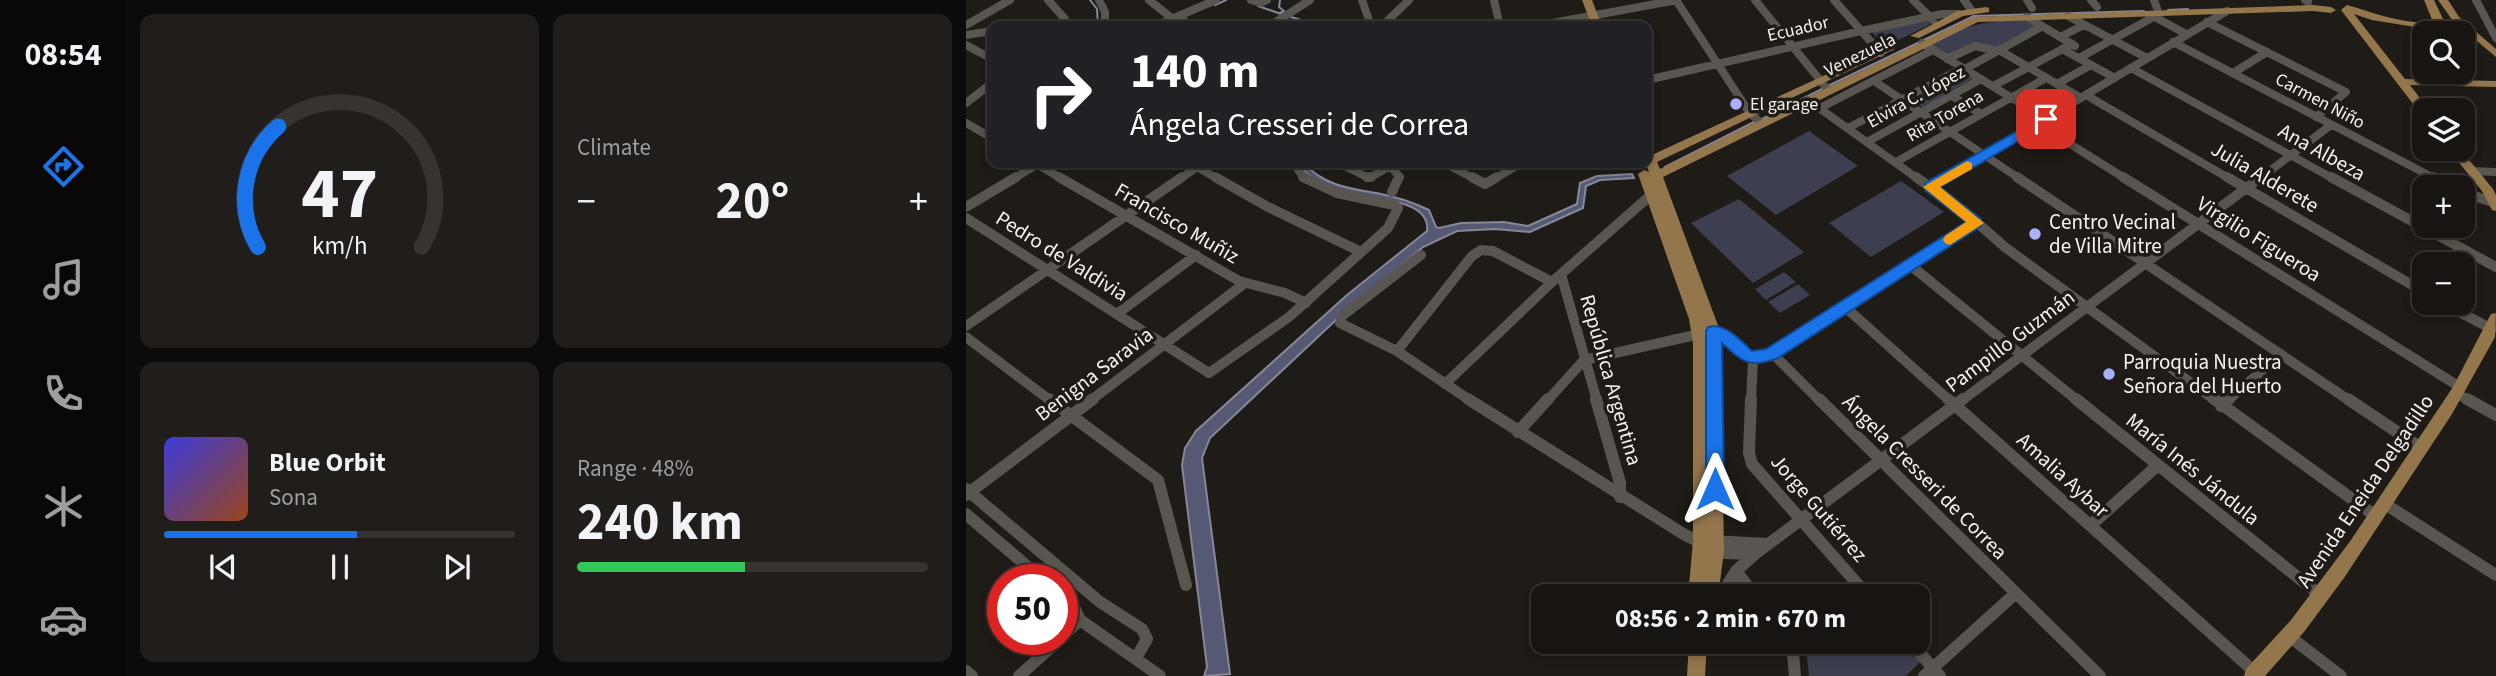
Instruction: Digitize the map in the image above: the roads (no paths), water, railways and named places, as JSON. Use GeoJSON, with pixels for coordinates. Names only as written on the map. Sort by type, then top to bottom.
{"type":"FeatureCollection","features":[{"type":"Feature","properties":{"kind":"main road"},"geometry":{"type":"LineString","coordinates":[[1577,0],[1589,21]]}},
{"type":"Feature","properties":{"kind":"main road"},"geometry":{"type":"LineString","coordinates":[[1587,0],[1590,21]]}},
{"type":"Feature","properties":{"kind":"main road"},"geometry":{"type":"LineString","coordinates":[[2429,0],[2439,21]]}},
{"type":"Feature","properties":{"kind":"main road"},"geometry":{"type":"LineString","coordinates":[[2443,0],[2458,21]]}},
{"type":"Feature","properties":{"kind":"main road"},"geometry":{"type":"LineString","coordinates":[[2029,9],[2068,16],[2306,1],[2346,6],[2372,17],[2412,24]]}},
{"type":"Feature","properties":{"kind":"main road"},"geometry":{"type":"LineString","coordinates":[[1652,168],[1752,115],[1824,86],[1934,21],[1958,14],[1974,15],[2094,4],[2227,11],[2331,5],[2382,66],[2402,82],[2496,84]]}},
{"type":"Feature","properties":{"kind":"main road"},"geometry":{"type":"LineString","coordinates":[[2346,6],[2414,98]]}},
{"type":"Feature","properties":{"kind":"main road","name":"Venezuela"},"geometry":{"type":"LineString","coordinates":[[1648,170],[1761,123],[1808,100],[1824,86],[1923,43],[1974,15]]}},
{"type":"Feature","properties":{"kind":"main road"},"geometry":{"type":"LineString","coordinates":[[2475,36],[2496,54]]}},
{"type":"Feature","properties":{"kind":"main road"},"geometry":{"type":"LineString","coordinates":[[2464,161],[2495,204]]}},
{"type":"Feature","properties":{"kind":"main road"},"geometry":{"type":"LineString","coordinates":[[1648,170],[1706,332],[1709,584]]}},
{"type":"Feature","properties":{"kind":"main road","name":"Avenida Eneida Delgadillo"},"geometry":{"type":"LineString","coordinates":[[2255,674],[2321,596],[2381,510],[2458,390],[2494,323]]}},
{"type":"Feature","properties":{"kind":"main road"},"geometry":{"type":"LineString","coordinates":[[1700,584],[1710,544]]}},
{"type":"Feature","properties":{"kind":"main road"},"geometry":{"type":"LineString","coordinates":[[1696,676],[1697,654]]}},
{"type":"Feature","properties":{"kind":"street"},"geometry":{"type":"LineString","coordinates":[[966,25],[1009,0],[1018,0]]}},
{"type":"Feature","properties":{"kind":"street"},"geometry":{"type":"LineString","coordinates":[[1048,0],[1064,21]]}},
{"type":"Feature","properties":{"kind":"street"},"geometry":{"type":"LineString","coordinates":[[1149,0],[1173,19]]}},
{"type":"Feature","properties":{"kind":"street"},"geometry":{"type":"LineString","coordinates":[[1168,21],[1216,0]]}},
{"type":"Feature","properties":{"kind":"street"},"geometry":{"type":"LineString","coordinates":[[1251,0],[1267,0]]}},
{"type":"Feature","properties":{"kind":"street"},"geometry":{"type":"LineString","coordinates":[[1277,21],[1310,0]]}},
{"type":"Feature","properties":{"kind":"street"},"geometry":{"type":"LineString","coordinates":[[1362,0],[1369,21]]}},
{"type":"Feature","properties":{"kind":"street"},"geometry":{"type":"LineString","coordinates":[[1387,21],[1409,0]]}},
{"type":"Feature","properties":{"kind":"street"},"geometry":{"type":"LineString","coordinates":[[1494,0],[1499,21]]}},
{"type":"Feature","properties":{"kind":"street"},"geometry":{"type":"LineString","coordinates":[[1594,21],[1676,0],[1752,115],[1761,123]]}},
{"type":"Feature","properties":{"kind":"street"},"geometry":{"type":"LineString","coordinates":[[1755,0],[1824,86]]}},
{"type":"Feature","properties":{"kind":"street"},"geometry":{"type":"LineString","coordinates":[[1834,0],[1881,53]]}},
{"type":"Feature","properties":{"kind":"street"},"geometry":{"type":"LineString","coordinates":[[1913,0],[1934,21]]}},
{"type":"Feature","properties":{"kind":"street"},"geometry":{"type":"LineString","coordinates":[[1964,0],[1974,15]]}},
{"type":"Feature","properties":{"kind":"street"},"geometry":{"type":"LineString","coordinates":[[2476,0],[2483,19],[2496,39]]}},
{"type":"Feature","properties":{"kind":"street"},"geometry":{"type":"LineString","coordinates":[[1103,1],[1105,21]]}},
{"type":"Feature","properties":{"kind":"street"},"geometry":{"type":"LineString","coordinates":[[2029,9],[2041,27],[2088,53]]}},
{"type":"Feature","properties":{"kind":"street"},"geometry":{"type":"LineString","coordinates":[[2079,58],[2156,9],[2186,34]]}},
{"type":"Feature","properties":{"kind":"street"},"geometry":{"type":"LineString","coordinates":[[1930,187],[2227,11]]}},
{"type":"Feature","properties":{"kind":"street"},"geometry":{"type":"LineString","coordinates":[[2068,16],[2147,58]]}},
{"type":"Feature","properties":{"kind":"street","name":"Ecuador"},"geometry":{"type":"LineString","coordinates":[[1652,79],[1861,31],[1934,21]]}},
{"type":"Feature","properties":{"kind":"street"},"geometry":{"type":"LineString","coordinates":[[2207,22],[2346,92],[2316,117]]}},
{"type":"Feature","properties":{"kind":"street"},"geometry":{"type":"LineString","coordinates":[[2060,37],[2084,25]]}},
{"type":"Feature","properties":{"kind":"street"},"geometry":{"type":"LineString","coordinates":[[1849,128],[2041,27]]}},
{"type":"Feature","properties":{"kind":"street"},"geometry":{"type":"LineString","coordinates":[[966,35],[987,33]]}},
{"type":"Feature","properties":{"kind":"street"},"geometry":{"type":"LineString","coordinates":[[2475,36],[2496,39]]}},
{"type":"Feature","properties":{"kind":"street","name":"Carmen Niño"},"geometry":{"type":"LineString","coordinates":[[2173,42],[2429,175]]}},
{"type":"Feature","properties":{"kind":"street","name":"Virgilio Figueroa"},"geometry":{"type":"LineString","coordinates":[[1923,43],[2496,415]]}},
{"type":"Feature","properties":{"kind":"street","name":"Elvira C. López"},"geometry":{"type":"LineString","coordinates":[[1993,86],[2072,44]]}},
{"type":"Feature","properties":{"kind":"street"},"geometry":{"type":"LineString","coordinates":[[966,45],[987,56]]}},
{"type":"Feature","properties":{"kind":"street","name":"Julia Alderete"},"geometry":{"type":"LineString","coordinates":[[1947,59],[1972,47],[1998,51],[2247,188],[2412,285]]}},
{"type":"Feature","properties":{"kind":"street"},"geometry":{"type":"LineString","coordinates":[[2062,49],[2115,78]]}},
{"type":"Feature","properties":{"kind":"street","name":"Venezuela"},"geometry":{"type":"LineString","coordinates":[[1820,108],[1933,50]]}},
{"type":"Feature","properties":{"kind":"street"},"geometry":{"type":"LineString","coordinates":[[2233,73],[2267,52]]}},
{"type":"Feature","properties":{"kind":"street"},"geometry":{"type":"LineString","coordinates":[[2057,84],[2091,65]]}},
{"type":"Feature","properties":{"kind":"street","name":"Ana Albeza"},"geometry":{"type":"LineString","coordinates":[[2131,68],[2496,267]]}},
{"type":"Feature","properties":{"kind":"street","name":"Rita Torena"},"geometry":{"type":"LineString","coordinates":[[1896,162],[2046,78]]}},
{"type":"Feature","properties":{"kind":"street","name":"Elvira C. López"},"geometry":{"type":"LineString","coordinates":[[1867,142],[1981,79]]}},
{"type":"Feature","properties":{"kind":"street"},"geometry":{"type":"LineString","coordinates":[[1874,81],[2421,448]]}},
{"type":"Feature","properties":{"kind":"street"},"geometry":{"type":"LineString","coordinates":[[966,103],[987,87]]}},
{"type":"Feature","properties":{"kind":"street"},"geometry":{"type":"LineString","coordinates":[[1952,96],[1982,114]]}},
{"type":"Feature","properties":{"kind":"street"},"geometry":{"type":"LineString","coordinates":[[1808,100],[1930,187],[2006,248],[2221,406],[2381,510],[2496,575]]}},
{"type":"Feature","properties":{"kind":"street"},"geometry":{"type":"LineString","coordinates":[[966,123],[987,135]]}},
{"type":"Feature","properties":{"kind":"street","name":"Pampillo Guzmán"},"geometry":{"type":"LineString","coordinates":[[1728,584],[1736,571],[1768,544],[2331,125]]}},
{"type":"Feature","properties":{"kind":"street"},"geometry":{"type":"LineString","coordinates":[[966,207],[1030,168]]}},
{"type":"Feature","properties":{"kind":"street","name":"Francisco Muñiz"},"geometry":{"type":"LineString","coordinates":[[1046,168],[1245,284],[1290,294],[1306,303]]}},
{"type":"Feature","properties":{"kind":"street"},"geometry":{"type":"LineString","coordinates":[[966,326],[1127,216],[1192,168]]}},
{"type":"Feature","properties":{"kind":"street"},"geometry":{"type":"LineString","coordinates":[[1204,168],[1268,207],[1359,251]]}},
{"type":"Feature","properties":{"kind":"street"},"geometry":{"type":"LineString","coordinates":[[1296,168],[1298,173],[1332,193],[1390,204],[1398,208],[1388,227],[1359,251],[1306,303]]}},
{"type":"Feature","properties":{"kind":"street"},"geometry":{"type":"LineString","coordinates":[[1348,168],[1369,178],[1387,168]]}},
{"type":"Feature","properties":{"kind":"street"},"geometry":{"type":"LineString","coordinates":[[1392,192],[1399,176],[1395,168]]}},
{"type":"Feature","properties":{"kind":"street"},"geometry":{"type":"LineString","coordinates":[[1454,168],[1485,184],[1513,168]]}},
{"type":"Feature","properties":{"kind":"street"},"geometry":{"type":"LineString","coordinates":[[1445,384],[1556,278],[1648,170]]}},
{"type":"Feature","properties":{"kind":"street"},"geometry":{"type":"LineString","coordinates":[[2472,171],[2496,172]]}},
{"type":"Feature","properties":{"kind":"street"},"geometry":{"type":"LineString","coordinates":[[2475,197],[2495,204]]}},
{"type":"Feature","properties":{"kind":"street","name":"Pedro de Valdivia"},"geometry":{"type":"LineString","coordinates":[[966,218],[1209,373],[1306,303]]}},
{"type":"Feature","properties":{"kind":"street"},"geometry":{"type":"LineString","coordinates":[[1518,432],[1584,360],[1706,332],[1723,335],[1753,359],[1772,353],[1976,223]]}},
{"type":"Feature","properties":{"kind":"street"},"geometry":{"type":"LineString","coordinates":[[1397,351],[1472,256],[1481,250],[1493,251],[1556,278]]}},
{"type":"Feature","properties":{"kind":"street"},"geometry":{"type":"LineString","coordinates":[[1117,314],[1196,255]]}},
{"type":"Feature","properties":{"kind":"street"},"geometry":{"type":"LineString","coordinates":[[1421,255],[1390,276],[1338,321],[1343,326],[1397,351],[1518,432],[1685,535],[1733,554],[1755,554]]}},
{"type":"Feature","properties":{"kind":"street","name":"María Inés Jándula"},"geometry":{"type":"LineString","coordinates":[[1910,265],[2321,596]]}},
{"type":"Feature","properties":{"kind":"street","name":"República Argentina"},"geometry":{"type":"LineString","coordinates":[[1556,278],[1584,360],[1620,483],[1620,497]]}},
{"type":"Feature","properties":{"kind":"street","name":"Benigna Saravia"},"geometry":{"type":"LineString","coordinates":[[967,492],[1245,284]]}},
{"type":"Feature","properties":{"kind":"street","name":"Amalia Aybar"},"geometry":{"type":"LineString","coordinates":[[1844,306],[2255,674]]}},
{"type":"Feature","properties":{"kind":"street"},"geometry":{"type":"LineString","coordinates":[[2473,315],[2494,323]]}},
{"type":"Feature","properties":{"kind":"street"},"geometry":{"type":"LineString","coordinates":[[966,337],[1158,480],[1186,585]]}},
{"type":"Feature","properties":{"kind":"street","name":"Ángela Cresseri de Correa"},"geometry":{"type":"LineString","coordinates":[[1772,353],[2101,676]]}},
{"type":"Feature","properties":{"kind":"street"},"geometry":{"type":"LineString","coordinates":[[2221,406],[2281,354]]}},
{"type":"Feature","properties":{"kind":"street","name":"Jorge Gutiérrez"},"geometry":{"type":"LineString","coordinates":[[1753,359],[1750,458],[1857,584]]}},
{"type":"Feature","properties":{"kind":"street"},"geometry":{"type":"LineString","coordinates":[[2091,525],[2158,465]]}},
{"type":"Feature","properties":{"kind":"street"},"geometry":{"type":"LineString","coordinates":[[967,492],[1100,602],[1142,629],[1147,639],[1146,646],[1136,658]]}},
{"type":"Feature","properties":{"kind":"street"},"geometry":{"type":"LineString","coordinates":[[966,514],[1024,564]]}},
{"type":"Feature","properties":{"kind":"street"},"geometry":{"type":"LineString","coordinates":[[1710,544],[1768,544]]}},
{"type":"Feature","properties":{"kind":"street"},"geometry":{"type":"LineString","coordinates":[[1736,571],[1746,584]]}},
{"type":"Feature","properties":{"kind":"street"},"geometry":{"type":"LineString","coordinates":[[1919,654],[1932,673],[2016,593]]}},
{"type":"Feature","properties":{"kind":"street"},"geometry":{"type":"LineString","coordinates":[[1078,616],[1080,620],[1160,676]]}},
{"type":"Feature","properties":{"kind":"street"},"geometry":{"type":"LineString","coordinates":[[2289,636],[2341,676]]}},
{"type":"Feature","properties":{"kind":"street"},"geometry":{"type":"LineString","coordinates":[[1793,654],[1795,676]]}},
{"type":"Feature","properties":{"kind":"street"},"geometry":{"type":"LineString","coordinates":[[1019,676],[1042,655]]}},
{"type":"Feature","properties":{"kind":"street"},"geometry":{"type":"LineString","coordinates":[[966,671],[972,676]]}},
{"type":"Feature","properties":{"kind":"waterway"},"geometry":{"type":"LineString","coordinates":[[1090,0],[1097,9],[1098,21]]}},
{"type":"Feature","properties":{"kind":"waterway"},"geometry":{"type":"LineString","coordinates":[[1215,5],[1226,0]]}},
{"type":"Feature","properties":{"kind":"waterway"},"geometry":{"type":"LineString","coordinates":[[1280,0],[1279,7],[1284,11],[1280,13]]}},
{"type":"Feature","properties":{"kind":"waterway"},"geometry":{"type":"LineString","coordinates":[[1258,6],[1281,14]]}},
{"type":"Feature","properties":{"kind":"waterway"},"geometry":{"type":"LineString","coordinates":[[2168,10],[2188,9]]}},
{"type":"Feature","properties":{"kind":"waterway"},"geometry":{"type":"LineString","coordinates":[[1828,86],[1974,16],[2144,11]]}},
{"type":"Feature","properties":{"kind":"waterway"},"geometry":{"type":"LineString","coordinates":[[1291,17],[1304,21]]}},
{"type":"Feature","properties":{"kind":"waterway"},"geometry":{"type":"LineString","coordinates":[[1760,120],[1822,89]]}},
{"type":"Feature","properties":{"kind":"waterway"},"geometry":{"type":"LineString","coordinates":[[1665,167],[1756,121]]}},
{"type":"Feature","properties":{"kind":"place","name":"El garage"},"geometry":{"type":"Point","coordinates":[1736,104]}},
{"type":"Feature","properties":{"kind":"place","name":"Centro Vecinal de Villa Mitre"},"geometry":{"type":"Point","coordinates":[2035,234]}},
{"type":"Feature","properties":{"kind":"place","name":"Parroquia Nuestra Señora del Huerto"},"geometry":{"type":"Point","coordinates":[2109,374]}}]}
